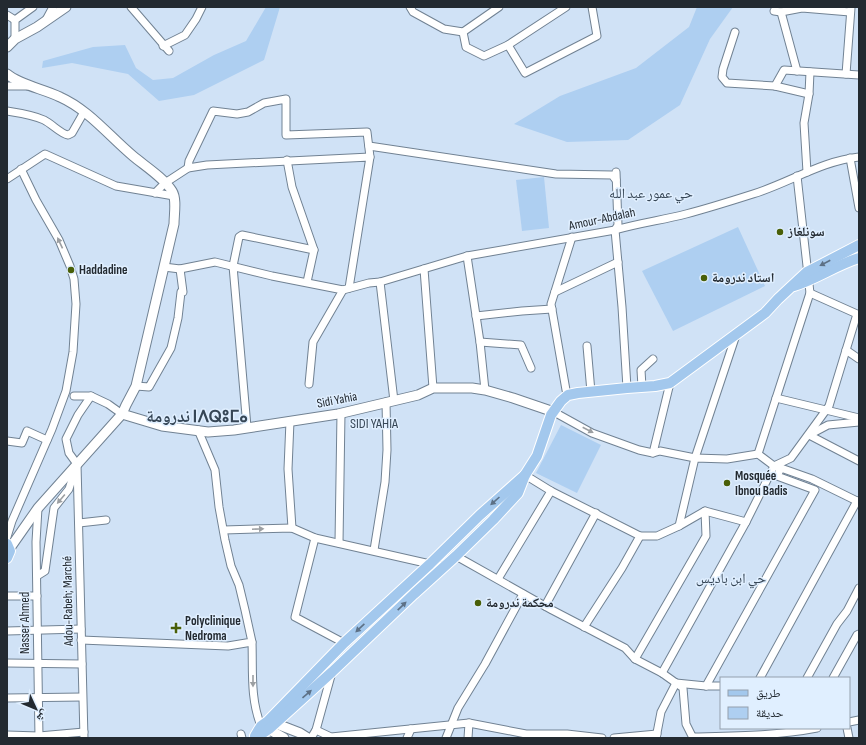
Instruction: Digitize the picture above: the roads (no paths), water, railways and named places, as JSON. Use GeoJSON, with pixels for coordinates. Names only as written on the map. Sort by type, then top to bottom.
{"type":"FeatureCollection","features":[{"type":"Feature","properties":{"kind":"main road"},"geometry":{"type":"LineString","coordinates":[[7,47],[14,39],[37,27],[66,7]]}},
{"type":"Feature","properties":{"kind":"main road"},"geometry":{"type":"LineString","coordinates":[[7,74],[13,79],[59,96],[84,112],[165,183],[172,191],[174,196],[174,224],[136,386],[122,414],[38,508],[8,553]]}},
{"type":"Feature","properties":{"kind":"main road"},"geometry":{"type":"LineString","coordinates":[[255,738],[344,643],[524,475],[537,456],[551,415],[560,401],[568,395],[670,383],[765,313],[792,286],[859,245]]}},
{"type":"Feature","properties":{"kind":"main road"},"geometry":{"type":"LineString","coordinates":[[808,277],[859,258]]}},
{"type":"Feature","properties":{"kind":"main road","name":"Sidi Yahia"},"geometry":{"type":"LineString","coordinates":[[122,414],[162,426],[208,432],[234,430],[341,413],[418,395],[433,388],[472,388],[485,390],[554,412]]}},
{"type":"Feature","properties":{"kind":"main road"},"geometry":{"type":"LineString","coordinates":[[268,725],[332,672],[493,520],[518,493],[524,475]]}},
{"type":"Feature","properties":{"kind":"main road"},"geometry":{"type":"LineString","coordinates":[[268,725],[284,738]]}},
{"type":"Feature","properties":{"kind":"main road"},"geometry":{"type":"LineString","coordinates":[[268,725],[300,733],[308,738]]}},
{"type":"Feature","properties":{"kind":"street"},"geometry":{"type":"LineString","coordinates":[[15,20],[33,7]]}},
{"type":"Feature","properties":{"kind":"street"},"geometry":{"type":"LineString","coordinates":[[46,20],[53,7]]}},
{"type":"Feature","properties":{"kind":"street"},"geometry":{"type":"LineString","coordinates":[[131,7],[166,48],[185,36],[202,7]]}},
{"type":"Feature","properties":{"kind":"street"},"geometry":{"type":"LineString","coordinates":[[410,7],[412,12],[444,29],[463,32],[499,7]]}},
{"type":"Feature","properties":{"kind":"street"},"geometry":{"type":"LineString","coordinates":[[463,32],[466,47],[484,56],[508,46],[566,7]]}},
{"type":"Feature","properties":{"kind":"street"},"geometry":{"type":"LineString","coordinates":[[508,46],[525,73],[597,36],[592,7]]}},
{"type":"Feature","properties":{"kind":"street"},"geometry":{"type":"LineString","coordinates":[[797,71],[778,11],[802,8],[851,9],[846,74]]}},
{"type":"Feature","properties":{"kind":"street"},"geometry":{"type":"LineString","coordinates":[[7,15],[15,20]]}},
{"type":"Feature","properties":{"kind":"street"},"geometry":{"type":"LineString","coordinates":[[14,39],[15,20]]}},
{"type":"Feature","properties":{"kind":"street"},"geometry":{"type":"LineString","coordinates":[[735,32],[723,69],[722,77],[727,84],[775,86],[809,94]]}},
{"type":"Feature","properties":{"kind":"street"},"geometry":{"type":"LineString","coordinates":[[775,86],[784,70],[859,75]]}},
{"type":"Feature","properties":{"kind":"street"},"geometry":{"type":"LineString","coordinates":[[807,172],[804,123],[809,94],[810,72]]}},
{"type":"Feature","properties":{"kind":"street"},"geometry":{"type":"LineString","coordinates":[[7,86],[35,86]]}},
{"type":"Feature","properties":{"kind":"street"},"geometry":{"type":"LineString","coordinates":[[188,168],[189,161],[213,111],[237,114],[248,112],[264,103],[286,99],[286,134],[367,132],[370,157],[346,289],[313,342],[309,384]]}},
{"type":"Feature","properties":{"kind":"street"},"geometry":{"type":"LineString","coordinates":[[7,111],[43,119],[64,134],[68,135],[72,133],[84,112]]}},
{"type":"Feature","properties":{"kind":"street"},"geometry":{"type":"LineString","coordinates":[[369,146],[556,174],[612,175],[616,180]]}},
{"type":"Feature","properties":{"kind":"street"},"geometry":{"type":"LineString","coordinates":[[7,179],[44,154],[116,186],[174,196]]}},
{"type":"Feature","properties":{"kind":"street"},"geometry":{"type":"LineString","coordinates":[[156,193],[165,183],[188,168],[207,165],[287,160],[370,157]]}},
{"type":"Feature","properties":{"kind":"street","name":"Amour-Abdalah"},"geometry":{"type":"LineString","coordinates":[[346,289],[380,282],[467,256],[616,230],[631,225],[705,209],[756,193],[822,166],[859,157]]}},
{"type":"Feature","properties":{"kind":"street"},"geometry":{"type":"LineString","coordinates":[[850,158],[859,208]]}},
{"type":"Feature","properties":{"kind":"street"},"geometry":{"type":"LineString","coordinates":[[287,160],[292,188],[314,250],[308,282]]}},
{"type":"Feature","properties":{"kind":"street"},"geometry":{"type":"LineString","coordinates":[[7,537],[12,521],[61,405],[70,373],[76,304],[74,279],[59,240],[36,200],[21,169]]}},
{"type":"Feature","properties":{"kind":"street"},"geometry":{"type":"LineString","coordinates":[[616,172],[618,225],[616,230],[627,388]]}},
{"type":"Feature","properties":{"kind":"street"},"geometry":{"type":"LineString","coordinates":[[758,454],[810,293],[797,176]]}},
{"type":"Feature","properties":{"kind":"street"},"geometry":{"type":"LineString","coordinates":[[248,427],[233,266],[239,237],[242,235],[314,250]]}},
{"type":"Feature","properties":{"kind":"street"},"geometry":{"type":"LineString","coordinates":[[568,395],[551,304],[572,237]]}},
{"type":"Feature","properties":{"kind":"street"},"geometry":{"type":"LineString","coordinates":[[467,256],[480,342],[485,390]]}},
{"type":"Feature","properties":{"kind":"street"},"geometry":{"type":"LineString","coordinates":[[164,267],[180,269],[215,262],[272,276],[346,289]]}},
{"type":"Feature","properties":{"kind":"street"},"geometry":{"type":"LineString","coordinates":[[555,292],[618,262]]}},
{"type":"Feature","properties":{"kind":"street"},"geometry":{"type":"LineString","coordinates":[[424,268],[433,388]]}},
{"type":"Feature","properties":{"kind":"street"},"geometry":{"type":"LineString","coordinates":[[136,386],[149,387],[171,348],[178,318],[181,292],[183,292],[180,269]]}},
{"type":"Feature","properties":{"kind":"street"},"geometry":{"type":"LineString","coordinates":[[374,550],[385,482],[390,401],[380,282]]}},
{"type":"Feature","properties":{"kind":"street"},"geometry":{"type":"LineString","coordinates":[[662,673],[777,467],[791,458],[829,406],[857,314],[810,293]]}},
{"type":"Feature","properties":{"kind":"street"},"geometry":{"type":"LineString","coordinates":[[476,316],[552,309]]}},
{"type":"Feature","properties":{"kind":"street"},"geometry":{"type":"LineString","coordinates":[[679,526],[695,458],[736,335]]}},
{"type":"Feature","properties":{"kind":"street"},"geometry":{"type":"LineString","coordinates":[[480,342],[521,345],[531,368]]}},
{"type":"Feature","properties":{"kind":"street"},"geometry":{"type":"LineString","coordinates":[[587,346],[591,392]]}},
{"type":"Feature","properties":{"kind":"street"},"geometry":{"type":"LineString","coordinates":[[846,350],[859,359]]}},
{"type":"Feature","properties":{"kind":"street"},"geometry":{"type":"LineString","coordinates":[[642,387],[641,370],[653,359]]}},
{"type":"Feature","properties":{"kind":"street"},"geometry":{"type":"LineString","coordinates":[[652,453],[670,383]]}},
{"type":"Feature","properties":{"kind":"street"},"geometry":{"type":"LineString","coordinates":[[74,396],[91,396],[108,404],[122,414]]}},
{"type":"Feature","properties":{"kind":"street"},"geometry":{"type":"LineString","coordinates":[[37,576],[45,571],[54,508],[69,490],[77,464],[70,453],[66,439],[78,415],[91,396]]}},
{"type":"Feature","properties":{"kind":"street"},"geometry":{"type":"LineString","coordinates":[[776,398],[859,418]]}},
{"type":"Feature","properties":{"kind":"street"},"geometry":{"type":"LineString","coordinates":[[554,412],[592,433],[652,453],[660,451],[695,458],[727,459],[758,454],[777,467],[812,479],[858,501],[761,677]]}},
{"type":"Feature","properties":{"kind":"street"},"geometry":{"type":"LineString","coordinates":[[339,543],[341,413]]}},
{"type":"Feature","properties":{"kind":"street"},"geometry":{"type":"LineString","coordinates":[[290,421],[288,469],[292,528]]}},
{"type":"Feature","properties":{"kind":"street"},"geometry":{"type":"LineString","coordinates":[[809,434],[828,425],[859,422]]}},
{"type":"Feature","properties":{"kind":"street"},"geometry":{"type":"LineString","coordinates":[[198,430],[215,470],[219,507],[225,540],[231,566],[239,585],[252,642],[253,698],[256,714],[268,725]]}},
{"type":"Feature","properties":{"kind":"street"},"geometry":{"type":"LineString","coordinates":[[7,441],[22,443],[28,431],[47,440]]}},
{"type":"Feature","properties":{"kind":"street"},"geometry":{"type":"LineString","coordinates":[[809,434],[859,461]]}},
{"type":"Feature","properties":{"kind":"street","name":"Adou-Rabeh; Marché"},"geometry":{"type":"LineString","coordinates":[[77,464],[84,735]]}},
{"type":"Feature","properties":{"kind":"street"},"geometry":{"type":"LineString","coordinates":[[706,686],[815,490],[777,476],[777,467]]}},
{"type":"Feature","properties":{"kind":"street"},"geometry":{"type":"LineString","coordinates":[[524,475],[550,491],[640,536],[657,536],[679,526],[705,511],[746,522]]}},
{"type":"Feature","properties":{"kind":"street"},"geometry":{"type":"LineString","coordinates":[[498,579],[550,491]]}},
{"type":"Feature","properties":{"kind":"street","name":"Nasser Ahmed"},"geometry":{"type":"LineString","coordinates":[[38,508],[36,542],[36,596],[39,737]]}},
{"type":"Feature","properties":{"kind":"street"},"geometry":{"type":"LineString","coordinates":[[635,659],[706,536],[705,511]]}},
{"type":"Feature","properties":{"kind":"street"},"geometry":{"type":"LineString","coordinates":[[545,606],[596,513]]}},
{"type":"Feature","properties":{"kind":"street"},"geometry":{"type":"LineString","coordinates":[[79,523],[106,520]]}},
{"type":"Feature","properties":{"kind":"street"},"geometry":{"type":"LineString","coordinates":[[224,530],[292,528],[315,538],[374,550],[430,564],[445,566]]}},
{"type":"Feature","properties":{"kind":"street"},"geometry":{"type":"LineString","coordinates":[[584,627],[622,568],[640,536]]}},
{"type":"Feature","properties":{"kind":"street"},"geometry":{"type":"LineString","coordinates":[[315,538],[295,617],[344,643]]}},
{"type":"Feature","properties":{"kind":"street"},"geometry":{"type":"LineString","coordinates":[[456,556],[545,606],[625,648],[635,659],[662,673],[676,683],[682,688],[686,724],[693,737],[796,735],[813,729]]}},
{"type":"Feature","properties":{"kind":"street"},"geometry":{"type":"LineString","coordinates":[[808,677],[859,588]]}},
{"type":"Feature","properties":{"kind":"street"},"geometry":{"type":"LineString","coordinates":[[446,738],[458,708],[485,664],[524,594]]}},
{"type":"Feature","properties":{"kind":"street"},"geometry":{"type":"LineString","coordinates":[[7,596],[36,596]]}},
{"type":"Feature","properties":{"kind":"street"},"geometry":{"type":"LineString","coordinates":[[7,631],[81,629]]}},
{"type":"Feature","properties":{"kind":"street"},"geometry":{"type":"LineString","coordinates":[[834,677],[856,635],[859,634]]}},
{"type":"Feature","properties":{"kind":"street"},"geometry":{"type":"LineString","coordinates":[[81,640],[228,646],[252,642]]}},
{"type":"Feature","properties":{"kind":"street"},"geometry":{"type":"LineString","coordinates":[[7,663],[82,664]]}},
{"type":"Feature","properties":{"kind":"street"},"geometry":{"type":"LineString","coordinates":[[311,738],[316,730],[332,672]]}},
{"type":"Feature","properties":{"kind":"street"},"geometry":{"type":"LineString","coordinates":[[676,683],[720,686]]}},
{"type":"Feature","properties":{"kind":"street"},"geometry":{"type":"LineString","coordinates":[[614,738],[656,736],[661,712],[676,683]]}},
{"type":"Feature","properties":{"kind":"street"},"geometry":{"type":"LineString","coordinates":[[7,698],[82,696]]}},
{"type":"Feature","properties":{"kind":"street"},"geometry":{"type":"LineString","coordinates":[[316,730],[331,737],[469,723],[526,736],[602,738]]}},
{"type":"Feature","properties":{"kind":"street"},"geometry":{"type":"LineString","coordinates":[[468,738],[469,723]]}},
{"type":"Feature","properties":{"kind":"street"},"geometry":{"type":"LineString","coordinates":[[407,738],[411,729]]}},
{"type":"Feature","properties":{"kind":"street"},"geometry":{"type":"LineString","coordinates":[[7,735],[39,737],[84,735]]}},
{"type":"Feature","properties":{"kind":"place","name":"سونلغاز"},"geometry":{"type":"Point","coordinates":[780,232]}},
{"type":"Feature","properties":{"kind":"place","name":"Haddadine"},"geometry":{"type":"Point","coordinates":[71,270]}},
{"type":"Feature","properties":{"kind":"place","name":"استاد ندرومة"},"geometry":{"type":"Point","coordinates":[704,278]}},
{"type":"Feature","properties":{"kind":"place","name":"Mosquée Ibnou Badis"},"geometry":{"type":"Point","coordinates":[727,483]}},
{"type":"Feature","properties":{"kind":"place","name":"محكمة ندرومة"},"geometry":{"type":"Point","coordinates":[478,603]}},
{"type":"Feature","properties":{"kind":"place","name":"Polyclinique Nedroma"},"geometry":{"type":"Point","coordinates":[176,628]}},
{"type":"Feature","properties":{"kind":"district","name":"حي عمور عبد الله"},"geometry":{"type":"Point","coordinates":[651,193]}},
{"type":"Feature","properties":{"kind":"district","name":"ندرومة ⵏⴷⵕⵓⵎⴰ"},"geometry":{"type":"Point","coordinates":[197,417]}},
{"type":"Feature","properties":{"kind":"district","name":"SIDI YAHIA"},"geometry":{"type":"Point","coordinates":[374,423]}},
{"type":"Feature","properties":{"kind":"district","name":"حي ابن باديس"},"geometry":{"type":"Point","coordinates":[731,578]}}]}
